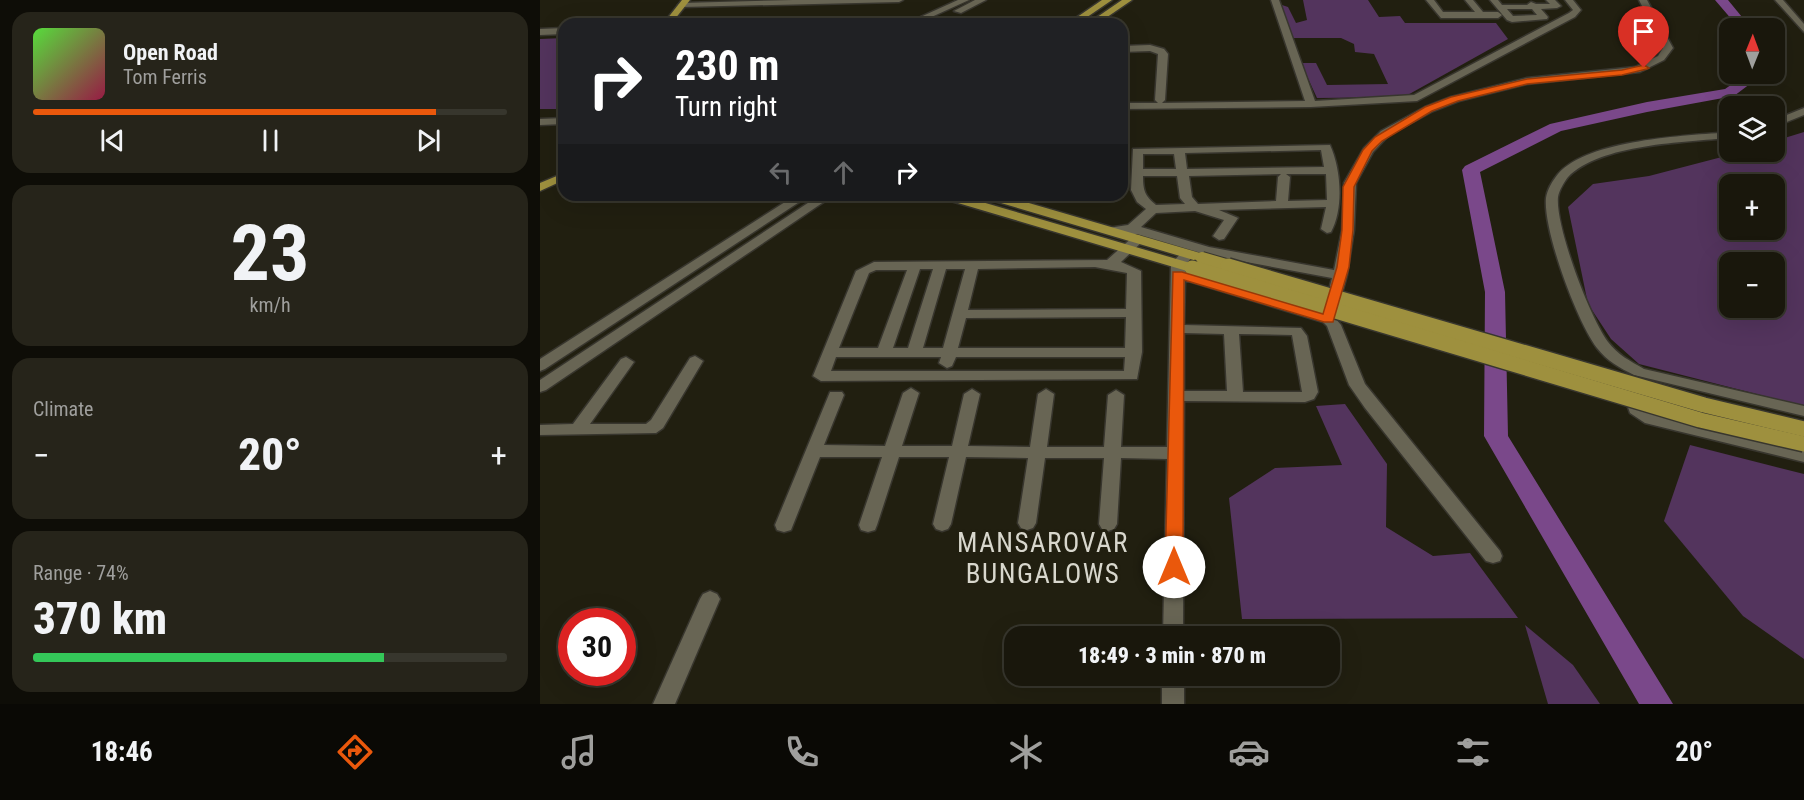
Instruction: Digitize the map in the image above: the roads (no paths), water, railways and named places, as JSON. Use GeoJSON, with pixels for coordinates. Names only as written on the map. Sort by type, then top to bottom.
{"type":"FeatureCollection","features":[{"type":"Feature","properties":{"kind":"main road"},"geometry":{"type":"LineString","coordinates":[[1080,18],[1108,0]]}},
{"type":"Feature","properties":{"kind":"main road"},"geometry":{"type":"LineString","coordinates":[[1100,18],[1128,0]]}},
{"type":"Feature","properties":{"kind":"main road"},"geometry":{"type":"LineString","coordinates":[[674,18],[690,3]]}},
{"type":"Feature","properties":{"kind":"main road"},"geometry":{"type":"LineString","coordinates":[[681,18],[690,3]]}},
{"type":"Feature","properties":{"kind":"main road"},"geometry":{"type":"LineString","coordinates":[[540,178],[558,170]]}},
{"type":"Feature","properties":{"kind":"main road"},"geometry":{"type":"LineString","coordinates":[[540,187],[558,179]]}},
{"type":"Feature","properties":{"kind":"main road"},"geometry":{"type":"LineString","coordinates":[[969,201],[1136,242]]}},
{"type":"Feature","properties":{"kind":"main road"},"geometry":{"type":"LineString","coordinates":[[1009,201],[1112,231],[1188,264],[1700,420],[1804,444]]}},
{"type":"Feature","properties":{"kind":"main road"},"geometry":{"type":"LineString","coordinates":[[1188,264],[1704,405],[1804,429]]}},
{"type":"Feature","properties":{"kind":"street"},"geometry":{"type":"LineString","coordinates":[[690,3],[899,0]]}},
{"type":"Feature","properties":{"kind":"street"},"geometry":{"type":"LineString","coordinates":[[923,18],[965,0]]}},
{"type":"Feature","properties":{"kind":"street"},"geometry":{"type":"LineString","coordinates":[[941,18],[982,0]]}},
{"type":"Feature","properties":{"kind":"street"},"geometry":{"type":"LineString","coordinates":[[1275,0],[1311,104]]}},
{"type":"Feature","properties":{"kind":"street"},"geometry":{"type":"LineString","coordinates":[[1430,0],[1441,15],[1481,15],[1499,11],[1557,6],[1550,0]]}},
{"type":"Feature","properties":{"kind":"street"},"geometry":{"type":"LineString","coordinates":[[1468,0],[1481,15]]}},
{"type":"Feature","properties":{"kind":"street"},"geometry":{"type":"LineString","coordinates":[[1494,0],[1499,11],[1512,19],[1544,17],[1527,0]]}},
{"type":"Feature","properties":{"kind":"street"},"geometry":{"type":"LineString","coordinates":[[1128,106],[1311,104],[1417,98],[1576,12],[1576,7],[1569,0]]}},
{"type":"Feature","properties":{"kind":"street"},"geometry":{"type":"LineString","coordinates":[[1328,319],[1340,275],[1348,230],[1350,183],[1368,150],[1378,139],[1429,109],[1455,99],[1527,81],[1644,68],[1665,55],[1668,48],[1643,0]]}},
{"type":"Feature","properties":{"kind":"street"},"geometry":{"type":"LineString","coordinates":[[1779,0],[1804,29]]}},
{"type":"Feature","properties":{"kind":"street"},"geometry":{"type":"LineString","coordinates":[[540,32],[558,31]]}},
{"type":"Feature","properties":{"kind":"street"},"geometry":{"type":"LineString","coordinates":[[1128,49],[1150,48],[1161,51],[1163,54],[1160,100]]}},
{"type":"Feature","properties":{"kind":"street"},"geometry":{"type":"LineString","coordinates":[[1785,119],[1804,111]]}},
{"type":"Feature","properties":{"kind":"street"},"geometry":{"type":"LineString","coordinates":[[540,116],[558,115]]}},
{"type":"Feature","properties":{"kind":"street"},"geometry":{"type":"LineString","coordinates":[[540,122],[558,121]]}},
{"type":"Feature","properties":{"kind":"street"},"geometry":{"type":"LineString","coordinates":[[1719,136],[1641,145],[1599,154],[1578,163],[1561,177],[1552,193],[1552,211],[1581,311],[1586,321],[1621,365],[1636,409],[1651,419],[1804,456]]}},
{"type":"Feature","properties":{"kind":"street"},"geometry":{"type":"LineString","coordinates":[[1327,229],[1333,203],[1332,173],[1326,147],[1137,151],[1137,190],[1141,200],[1153,209],[1333,203]]}},
{"type":"Feature","properties":{"kind":"street"},"geometry":{"type":"LineString","coordinates":[[1278,148],[1284,174],[1282,204]]}},
{"type":"Feature","properties":{"kind":"street"},"geometry":{"type":"LineString","coordinates":[[1239,149],[1243,171]]}},
{"type":"Feature","properties":{"kind":"street"},"geometry":{"type":"LineString","coordinates":[[1179,150],[1186,198],[1194,207],[1232,218],[1219,236]]}},
{"type":"Feature","properties":{"kind":"street"},"geometry":{"type":"LineString","coordinates":[[1138,172],[1332,173]]}},
{"type":"Feature","properties":{"kind":"street"},"geometry":{"type":"LineString","coordinates":[[540,366],[795,201]]}},
{"type":"Feature","properties":{"kind":"street"},"geometry":{"type":"LineString","coordinates":[[540,387],[819,201]]}},
{"type":"Feature","properties":{"kind":"street"},"geometry":{"type":"LineString","coordinates":[[1117,265],[1136,242],[1153,209]]}},
{"type":"Feature","properties":{"kind":"street"},"geometry":{"type":"LineString","coordinates":[[1136,242],[1188,246],[1248,260],[1340,275]]}},
{"type":"Feature","properties":{"kind":"street"},"geometry":{"type":"LineString","coordinates":[[915,353],[941,264]]}},
{"type":"Feature","properties":{"kind":"street"},"geometry":{"type":"LineString","coordinates":[[944,376],[973,264]]}},
{"type":"Feature","properties":{"kind":"street"},"geometry":{"type":"LineString","coordinates":[[1173,626],[1177,329],[1188,264],[1328,319],[1334,325],[1357,385],[1493,556]]}},
{"type":"Feature","properties":{"kind":"street"},"geometry":{"type":"LineString","coordinates":[[884,353],[915,265]]}},
{"type":"Feature","properties":{"kind":"street"},"geometry":{"type":"LineString","coordinates":[[1117,265],[1134,271],[1132,376],[821,376],[863,271],[874,266],[1117,265]]}},
{"type":"Feature","properties":{"kind":"street"},"geometry":{"type":"LineString","coordinates":[[960,314],[1134,313]]}},
{"type":"Feature","properties":{"kind":"street"},"geometry":{"type":"LineString","coordinates":[[1176,396],[1305,397],[1310,392],[1298,332],[1292,330],[1177,329]]}},
{"type":"Feature","properties":{"kind":"street"},"geometry":{"type":"LineString","coordinates":[[1231,330],[1235,396]]}},
{"type":"Feature","properties":{"kind":"street"},"geometry":{"type":"LineString","coordinates":[[831,353],[1134,352]]}},
{"type":"Feature","properties":{"kind":"street"},"geometry":{"type":"LineString","coordinates":[[540,430],[645,430],[654,427],[695,361]]}},
{"type":"Feature","properties":{"kind":"street"},"geometry":{"type":"LineString","coordinates":[[578,430],[626,362]]}},
{"type":"Feature","properties":{"kind":"street"},"geometry":{"type":"LineString","coordinates":[[1621,365],[1639,372],[1804,411]]}},
{"type":"Feature","properties":{"kind":"street"},"geometry":{"type":"LineString","coordinates":[[868,525],[911,393]]}},
{"type":"Feature","properties":{"kind":"street"},"geometry":{"type":"LineString","coordinates":[[942,524],[972,394]]}},
{"type":"Feature","properties":{"kind":"street"},"geometry":{"type":"LineString","coordinates":[[1028,523],[1046,394]]}},
{"type":"Feature","properties":{"kind":"street"},"geometry":{"type":"LineString","coordinates":[[784,525],[837,395]]}},
{"type":"Feature","properties":{"kind":"street"},"geometry":{"type":"LineString","coordinates":[[1108,524],[1116,395]]}},
{"type":"Feature","properties":{"kind":"street"},"geometry":{"type":"LineString","coordinates":[[814,451],[1176,453]]}},
{"type":"Feature","properties":{"kind":"street"},"geometry":{"type":"LineString","coordinates":[[664,704],[710,599]]}},
{"type":"Feature","properties":{"kind":"street"},"geometry":{"type":"LineString","coordinates":[[1173,686],[1173,704]]}},
{"type":"Feature","properties":{"kind":"waterway"},"geometry":{"type":"LineString","coordinates":[[1721,0],[1736,18]]}},
{"type":"Feature","properties":{"kind":"waterway"},"geometry":{"type":"LineString","coordinates":[[1657,704],[1640,680],[1496,436],[1495,292],[1471,170],[1556,127],[1647,107],[1729,93],[1742,84]]}},
{"type":"Feature","properties":{"kind":"district","name":"MANSAROVAR BUNGALOWS"},"geometry":{"type":"Point","coordinates":[1043,558]}}]}
